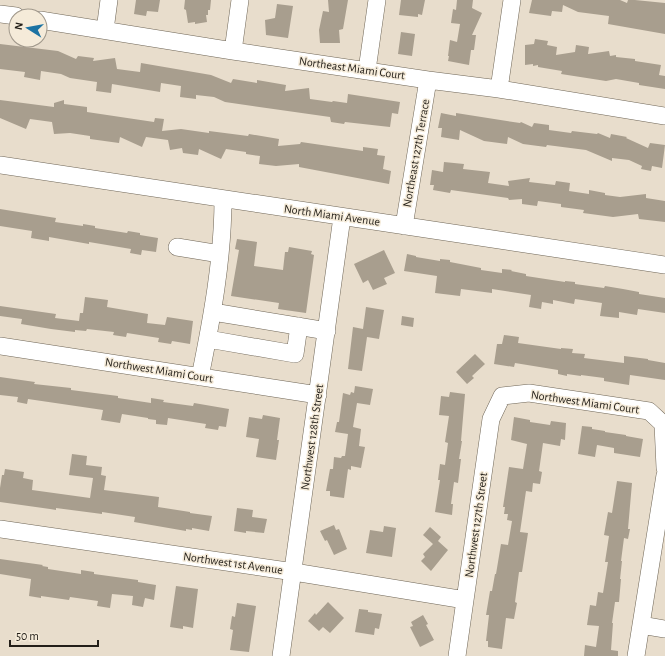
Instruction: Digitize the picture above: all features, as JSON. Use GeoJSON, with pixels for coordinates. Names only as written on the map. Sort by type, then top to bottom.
{"type":"FeatureCollection","features":[{"type":"Feature","properties":{"kind":"street"},"geometry":{"type":"LineString","coordinates":[[105,30],[109,0]]}},
{"type":"Feature","properties":{"kind":"street"},"geometry":{"type":"LineString","coordinates":[[233,51],[240,0]]}},
{"type":"Feature","properties":{"kind":"street"},"geometry":{"type":"LineString","coordinates":[[367,70],[377,0]]}},
{"type":"Feature","properties":{"kind":"street"},"geometry":{"type":"LineString","coordinates":[[499,89],[512,0]]}},
{"type":"Feature","properties":{"kind":"street","name":"Northeast Miami Court"},"geometry":{"type":"LineString","coordinates":[[48,21],[233,51],[499,89],[665,116]]}},
{"type":"Feature","properties":{"kind":"street","name":"Northeast 127th Terrace"},"geometry":{"type":"LineString","coordinates":[[404,226],[428,80]]}},
{"type":"Feature","properties":{"kind":"street","name":"North Miami Avenue"},"geometry":{"type":"LineString","coordinates":[[0,165],[665,265]]}},
{"type":"Feature","properties":{"kind":"street"},"geometry":{"type":"LineString","coordinates":[[200,377],[213,312],[220,254],[223,199]]}},
{"type":"Feature","properties":{"kind":"street","name":"Northwest 128th Street"},"geometry":{"type":"LineString","coordinates":[[281,656],[294,572],[342,217]]}},
{"type":"Feature","properties":{"kind":"street"},"geometry":{"type":"LineString","coordinates":[[177,247],[220,254]]}},
{"type":"Feature","properties":{"kind":"street"},"geometry":{"type":"LineString","coordinates":[[213,312],[327,331]]}},
{"type":"Feature","properties":{"kind":"street"},"geometry":{"type":"LineString","coordinates":[[208,339],[295,354],[299,326]]}},
{"type":"Feature","properties":{"kind":"street","name":"Northwest Miami Court"},"geometry":{"type":"LineString","coordinates":[[0,346],[318,395]]}},
{"type":"Feature","properties":{"kind":"street","name":"Northwest Miami Court"},"geometry":{"type":"LineString","coordinates":[[502,396],[529,393],[649,411],[663,424],[665,468]]}},
{"type":"Feature","properties":{"kind":"street","name":"Northwest 127th Street"},"geometry":{"type":"LineString","coordinates":[[457,656],[491,420],[502,396]]}},
{"type":"Feature","properties":{"kind":"street"},"geometry":{"type":"LineString","coordinates":[[636,656],[665,475]]}},
{"type":"Feature","properties":{"kind":"street","name":"Northwest 1st Avenue"},"geometry":{"type":"LineString","coordinates":[[0,529],[294,572],[465,600]]}},
{"type":"Feature","properties":{"kind":"street"},"geometry":{"type":"LineString","coordinates":[[641,625],[665,629]]}},
{"type":"Feature","properties":{"kind":"building"},"geometry":{"type":"Polygon","coordinates":[[[136,0],[160,0],[158,12],[147,11],[146,16],[134,14],[136,0]]]}},
{"type":"Feature","properties":{"kind":"building"},"geometry":{"type":"Polygon","coordinates":[[[185,0],[211,0],[210,10],[208,10],[208,15],[206,15],[207,22],[195,24],[195,22],[188,23],[186,10],[184,9],[185,0]]]}},
{"type":"Feature","properties":{"kind":"building"},"geometry":{"type":"Polygon","coordinates":[[[328,0],[348,0],[343,29],[339,30],[340,43],[320,43],[319,30],[323,11],[329,12],[328,0]]]}},
{"type":"Feature","properties":{"kind":"building"},"geometry":{"type":"Polygon","coordinates":[[[401,0],[425,0],[422,15],[418,14],[418,17],[399,15],[401,0]]]}},
{"type":"Feature","properties":{"kind":"building"},"geometry":{"type":"Polygon","coordinates":[[[457,0],[473,0],[472,8],[482,13],[472,35],[476,35],[474,50],[471,50],[469,65],[448,61],[450,40],[457,42],[460,24],[451,23],[453,9],[456,10],[457,0]]]}},
{"type":"Feature","properties":{"kind":"building"},"geometry":{"type":"Polygon","coordinates":[[[532,0],[620,0],[627,3],[628,0],[635,0],[665,3],[665,34],[608,24],[609,16],[578,12],[563,5],[562,12],[552,11],[551,16],[529,13],[532,0]]]}},
{"type":"Feature","properties":{"kind":"building"},"geometry":{"type":"Polygon","coordinates":[[[277,4],[293,6],[288,38],[266,35],[265,20],[275,18],[277,4]]]}},
{"type":"Feature","properties":{"kind":"building"},"geometry":{"type":"Polygon","coordinates":[[[401,32],[415,34],[412,56],[398,54],[401,32]]]}},
{"type":"Feature","properties":{"kind":"building"},"geometry":{"type":"Polygon","coordinates":[[[535,39],[548,41],[547,45],[557,47],[556,55],[575,52],[576,45],[589,47],[588,54],[609,51],[610,56],[616,55],[616,57],[635,59],[635,61],[661,65],[659,75],[665,76],[665,89],[639,85],[639,83],[616,79],[606,81],[561,74],[562,71],[538,67],[538,65],[533,66],[533,64],[525,65],[525,45],[534,44],[535,39]]]}},
{"type":"Feature","properties":{"kind":"building"},"geometry":{"type":"Polygon","coordinates":[[[0,44],[8,45],[8,48],[33,48],[58,51],[76,59],[78,56],[94,58],[93,61],[115,58],[117,69],[140,72],[141,63],[211,75],[231,83],[233,79],[257,83],[257,80],[286,85],[285,91],[309,88],[310,99],[347,103],[348,94],[400,102],[398,114],[392,113],[390,127],[345,122],[344,124],[331,122],[330,117],[225,102],[214,97],[196,95],[196,99],[180,97],[181,86],[161,83],[160,92],[112,84],[111,93],[96,91],[97,82],[70,78],[61,74],[41,71],[40,80],[24,77],[25,72],[0,69],[0,44]]]}},
{"type":"Feature","properties":{"kind":"building"},"geometry":{"type":"Polygon","coordinates":[[[0,100],[54,107],[54,103],[64,100],[64,104],[87,107],[87,112],[154,122],[155,118],[164,119],[162,131],[181,129],[248,136],[249,134],[279,139],[278,146],[300,144],[301,142],[363,151],[363,147],[378,149],[377,155],[385,156],[383,169],[391,171],[389,184],[299,167],[299,164],[276,166],[259,164],[260,156],[246,154],[246,152],[226,149],[221,159],[199,149],[198,155],[183,153],[182,148],[170,150],[168,140],[146,137],[142,147],[120,137],[119,143],[90,139],[90,136],[70,133],[54,134],[52,122],[30,119],[26,129],[0,118],[0,100]]]}},
{"type":"Feature","properties":{"kind":"building"},"geometry":{"type":"Polygon","coordinates":[[[441,113],[456,116],[456,113],[521,122],[532,127],[534,123],[549,125],[549,130],[571,133],[572,131],[598,133],[610,138],[611,134],[627,137],[626,138],[648,148],[650,143],[665,145],[662,168],[652,166],[651,171],[641,169],[642,166],[629,160],[612,158],[612,161],[586,150],[547,145],[546,147],[523,144],[508,137],[507,144],[484,141],[460,130],[459,140],[441,137],[442,128],[438,128],[441,113]]]}},
{"type":"Feature","properties":{"kind":"building"},"geometry":{"type":"Polygon","coordinates":[[[444,162],[464,164],[463,169],[490,172],[488,183],[509,186],[508,181],[530,178],[529,182],[555,185],[556,181],[570,183],[569,191],[589,194],[589,190],[605,193],[605,195],[620,197],[646,194],[646,198],[665,201],[665,222],[639,219],[638,214],[613,217],[583,213],[584,210],[561,207],[561,204],[538,201],[537,206],[522,204],[522,199],[509,200],[508,198],[451,190],[450,193],[433,190],[434,185],[430,185],[432,170],[443,172],[444,162]]]}},
{"type":"Feature","properties":{"kind":"building"},"geometry":{"type":"Polygon","coordinates":[[[0,209],[56,218],[55,222],[83,226],[83,224],[95,226],[95,228],[127,233],[128,231],[140,233],[140,235],[158,238],[156,252],[142,250],[141,255],[130,253],[131,249],[89,242],[89,244],[49,237],[49,241],[31,238],[32,231],[0,226],[0,209]]]}},
{"type":"Feature","properties":{"kind":"building"},"geometry":{"type":"Polygon","coordinates":[[[237,239],[257,242],[254,266],[283,270],[285,252],[288,252],[289,247],[312,251],[311,254],[314,255],[306,313],[278,309],[279,303],[231,296],[239,250],[235,249],[237,239]]]}},
{"type":"Feature","properties":{"kind":"building"},"geometry":{"type":"Polygon","coordinates":[[[384,250],[395,273],[384,278],[387,284],[373,290],[368,280],[363,283],[354,264],[384,250]]]}},
{"type":"Feature","properties":{"kind":"building"},"geometry":{"type":"Polygon","coordinates":[[[407,254],[440,261],[440,259],[450,260],[450,262],[481,268],[481,270],[502,273],[502,269],[512,270],[511,271],[526,274],[526,276],[639,292],[639,294],[665,298],[665,313],[638,309],[637,315],[619,312],[619,318],[600,316],[602,303],[575,299],[574,304],[553,300],[553,304],[542,302],[541,309],[529,307],[531,295],[492,289],[492,293],[461,289],[460,296],[435,293],[437,276],[404,271],[407,254]]]}},
{"type":"Feature","properties":{"kind":"building"},"geometry":{"type":"Polygon","coordinates":[[[85,297],[108,300],[107,307],[148,314],[147,323],[165,325],[167,317],[193,321],[190,344],[172,341],[171,344],[158,342],[159,338],[127,333],[126,337],[113,335],[114,332],[87,329],[86,331],[75,330],[75,332],[51,329],[21,324],[22,319],[0,316],[0,306],[56,314],[55,318],[79,321],[80,313],[83,313],[85,297]]]}},
{"type":"Feature","properties":{"kind":"building"},"geometry":{"type":"Polygon","coordinates":[[[366,307],[384,310],[379,339],[367,337],[362,371],[348,369],[353,327],[363,329],[366,307]]]}},
{"type":"Feature","properties":{"kind":"building"},"geometry":{"type":"Polygon","coordinates":[[[402,316],[414,318],[413,327],[401,325],[402,316]]]}},
{"type":"Feature","properties":{"kind":"building"},"geometry":{"type":"Polygon","coordinates":[[[504,335],[519,337],[518,343],[561,349],[573,349],[572,353],[585,354],[584,358],[624,363],[624,356],[665,363],[665,380],[630,375],[629,385],[604,381],[604,378],[567,374],[567,376],[558,374],[558,370],[515,363],[514,367],[494,364],[497,344],[502,344],[504,335]]]}},
{"type":"Feature","properties":{"kind":"building"},"geometry":{"type":"Polygon","coordinates":[[[475,354],[485,364],[472,376],[474,378],[467,384],[456,372],[475,354]]]}},
{"type":"Feature","properties":{"kind":"building"},"geometry":{"type":"Polygon","coordinates":[[[0,377],[35,382],[34,384],[71,388],[71,390],[118,396],[118,398],[151,403],[151,398],[164,400],[163,402],[193,406],[194,403],[229,409],[226,427],[219,426],[218,430],[205,428],[206,424],[168,418],[167,425],[156,424],[156,420],[122,414],[120,423],[101,420],[103,410],[28,399],[27,404],[17,402],[18,397],[0,395],[0,377]]]}},
{"type":"Feature","properties":{"kind":"building"},"geometry":{"type":"Polygon","coordinates":[[[355,386],[373,389],[370,405],[357,403],[353,427],[361,429],[359,446],[365,447],[361,468],[351,466],[351,470],[348,469],[344,498],[330,496],[330,491],[326,491],[330,469],[333,469],[334,457],[341,458],[342,456],[345,456],[348,434],[335,432],[337,422],[339,422],[343,393],[350,395],[351,392],[354,393],[355,386]]]}},
{"type":"Feature","properties":{"kind":"building"},"geometry":{"type":"Polygon","coordinates":[[[450,392],[465,394],[462,441],[459,459],[461,459],[458,483],[454,482],[451,504],[453,504],[452,515],[435,512],[440,480],[438,480],[440,464],[445,465],[448,443],[445,442],[449,416],[439,415],[441,396],[449,397],[450,392]]]}},
{"type":"Feature","properties":{"kind":"building"},"geometry":{"type":"Polygon","coordinates":[[[263,415],[280,418],[276,460],[256,457],[259,439],[246,437],[249,417],[262,419],[263,415]]]}},
{"type":"Feature","properties":{"kind":"building"},"geometry":{"type":"Polygon","coordinates":[[[514,417],[530,420],[530,422],[550,425],[551,421],[566,423],[565,440],[561,439],[560,446],[543,443],[539,471],[542,472],[540,484],[533,483],[532,492],[526,491],[520,532],[528,533],[522,572],[519,572],[515,602],[517,603],[514,619],[506,618],[502,649],[488,647],[488,641],[486,641],[489,615],[486,615],[490,591],[492,591],[496,574],[501,544],[508,545],[512,521],[507,520],[508,514],[504,514],[505,507],[503,507],[509,467],[523,469],[527,444],[511,440],[514,417]]]}},
{"type":"Feature","properties":{"kind":"building"},"geometry":{"type":"Polygon","coordinates":[[[582,426],[643,439],[640,457],[614,453],[614,448],[597,445],[595,457],[578,454],[582,426]]]}},
{"type":"Feature","properties":{"kind":"building"},"geometry":{"type":"Polygon","coordinates":[[[72,454],[87,456],[86,465],[102,467],[101,475],[106,476],[104,490],[159,497],[158,507],[212,516],[209,531],[192,528],[192,530],[186,529],[186,531],[134,522],[135,517],[102,512],[102,514],[56,508],[56,510],[0,502],[0,488],[2,475],[4,475],[5,469],[24,472],[23,478],[33,480],[32,490],[90,498],[93,478],[69,475],[72,454]]]}},
{"type":"Feature","properties":{"kind":"building"},"geometry":{"type":"Polygon","coordinates":[[[617,481],[632,483],[628,529],[630,529],[628,539],[624,538],[619,602],[615,602],[612,623],[611,650],[618,651],[618,656],[584,656],[585,645],[596,647],[599,626],[587,625],[590,605],[596,606],[598,592],[603,593],[608,562],[605,562],[609,536],[604,535],[608,512],[612,513],[617,481]]]}},
{"type":"Feature","properties":{"kind":"building"},"geometry":{"type":"Polygon","coordinates":[[[237,508],[253,510],[252,517],[267,519],[264,533],[234,531],[237,508]]]}},
{"type":"Feature","properties":{"kind":"building"},"geometry":{"type":"Polygon","coordinates":[[[334,525],[336,530],[339,529],[347,549],[334,555],[327,540],[325,541],[320,531],[334,525]]]}},
{"type":"Feature","properties":{"kind":"building"},"geometry":{"type":"Polygon","coordinates":[[[384,526],[396,528],[392,557],[366,553],[370,530],[383,532],[384,526]]]}},
{"type":"Feature","properties":{"kind":"building"},"geometry":{"type":"Polygon","coordinates":[[[430,527],[441,537],[438,541],[448,550],[431,571],[421,561],[425,557],[423,554],[433,544],[423,535],[430,527]]]}},
{"type":"Feature","properties":{"kind":"building"},"geometry":{"type":"Polygon","coordinates":[[[0,559],[43,565],[42,566],[48,567],[48,569],[81,574],[81,570],[94,572],[94,574],[138,580],[138,582],[156,585],[154,600],[145,598],[143,607],[132,605],[133,596],[112,594],[110,608],[97,606],[98,601],[70,597],[69,600],[29,596],[31,579],[0,574],[0,559]]]}},
{"type":"Feature","properties":{"kind":"building"},"geometry":{"type":"Polygon","coordinates":[[[176,586],[198,589],[193,628],[183,626],[183,629],[170,627],[176,586]]]}},
{"type":"Feature","properties":{"kind":"building"},"geometry":{"type":"Polygon","coordinates":[[[328,602],[344,618],[330,633],[323,627],[319,631],[308,621],[328,602]]]}},
{"type":"Feature","properties":{"kind":"building"},"geometry":{"type":"Polygon","coordinates":[[[237,603],[256,606],[249,652],[230,650],[233,630],[230,629],[232,616],[235,617],[237,603]]]}},
{"type":"Feature","properties":{"kind":"building"},"geometry":{"type":"Polygon","coordinates":[[[359,609],[382,614],[379,629],[375,628],[374,635],[355,632],[359,609]]]}},
{"type":"Feature","properties":{"kind":"building"},"geometry":{"type":"Polygon","coordinates":[[[423,615],[428,624],[426,625],[434,640],[420,647],[410,627],[413,626],[411,622],[423,615]]]}}]}
